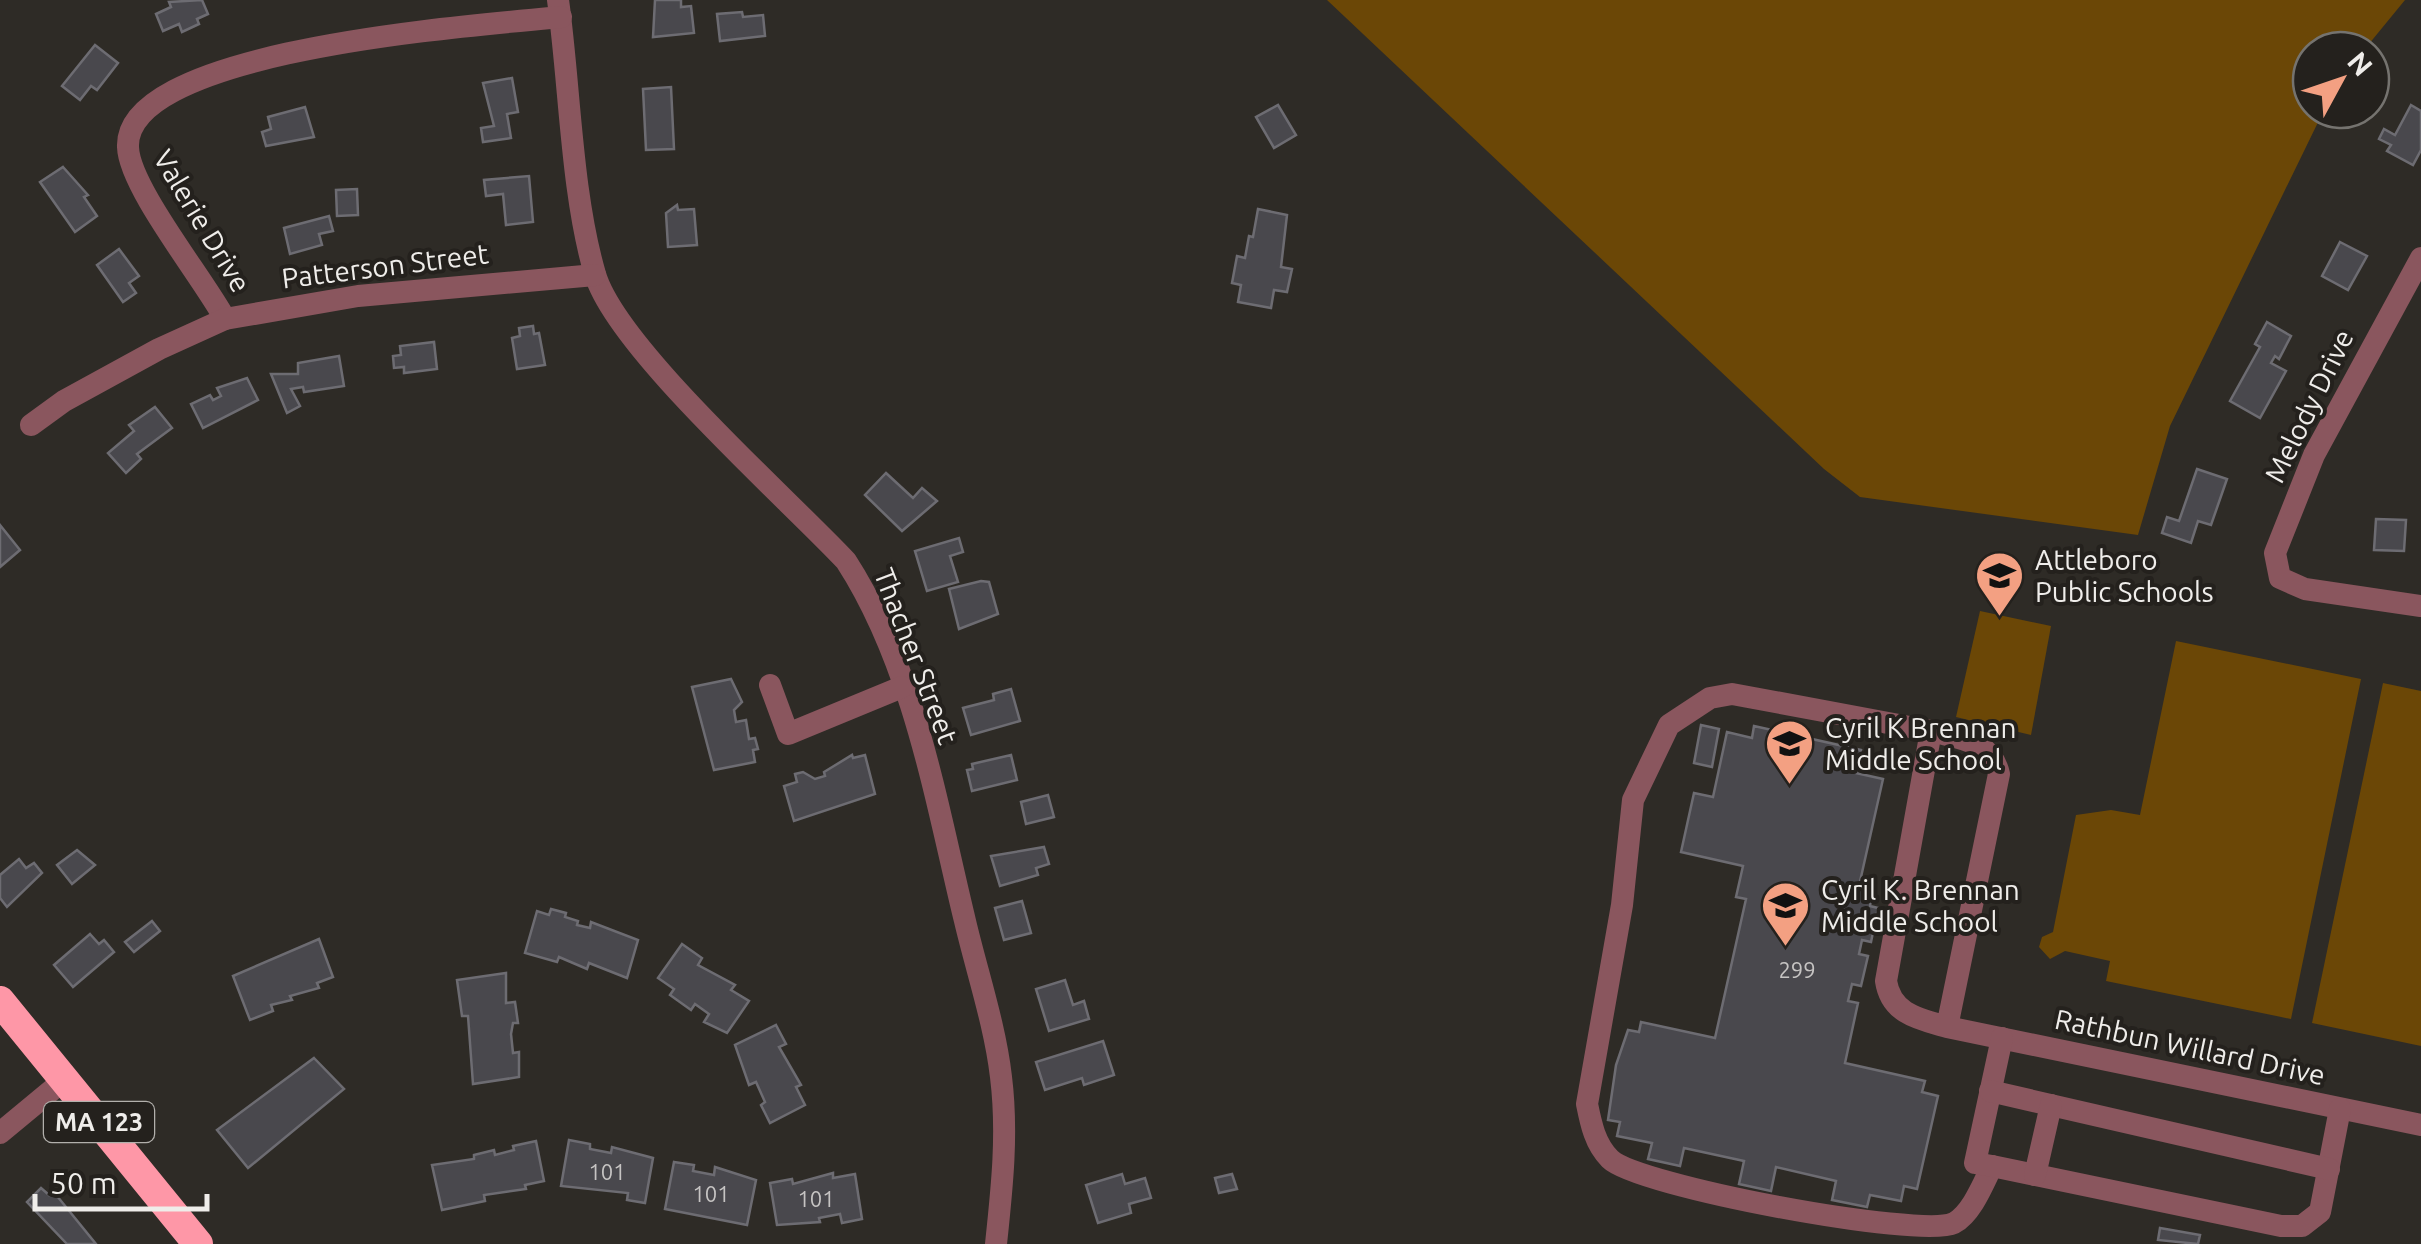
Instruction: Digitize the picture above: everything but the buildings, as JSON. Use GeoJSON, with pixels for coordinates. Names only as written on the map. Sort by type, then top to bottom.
{"type":"FeatureCollection","features":[{"type":"Feature","properties":{"kind":"highway","name":"MA 123"},"geometry":{"type":"LineString","coordinates":[[0,1000],[198,1244]]}},
{"type":"Feature","properties":{"kind":"street","name":"Thacher Street"},"geometry":{"type":"LineString","coordinates":[[559,9],[595,275],[611,307],[655,363],[846,561],[865,590],[902,688],[932,784],[1001,1074],[1004,1170],[996,1244]]}},
{"type":"Feature","properties":{"kind":"street","name":"Valerie Drive"},"geometry":{"type":"LineString","coordinates":[[225,318],[131,164],[130,132],[144,110],[186,82],[233,66],[559,9]]}},
{"type":"Feature","properties":{"kind":"street","name":"Melody Drive"},"geometry":{"type":"LineString","coordinates":[[2421,258],[2314,454],[2275,553],[2280,578],[2304,589],[2421,606]]}},
{"type":"Feature","properties":{"kind":"street","name":"Patterson Street"},"geometry":{"type":"LineString","coordinates":[[30,425],[64,401],[159,348],[225,318],[358,296],[595,275]]}},
{"type":"Feature","properties":{"kind":"street"},"geometry":{"type":"LineString","coordinates":[[770,685],[788,734],[902,688]]}},
{"type":"Feature","properties":{"kind":"street"},"geometry":{"type":"LineString","coordinates":[[1947,1026],[1999,774],[1996,762],[1981,745],[1931,731],[1732,694],[1710,698],[1669,725],[1633,800],[1622,905],[1587,1104],[1593,1132],[1612,1162],[1661,1181],[1836,1217],[1919,1229],[1955,1222],[1977,1197],[1992,1166]]}},
{"type":"Feature","properties":{"kind":"street","name":"Rathbun Willard Drive"},"geometry":{"type":"LineString","coordinates":[[1931,731],[1886,981],[1888,994],[1905,1014],[2002,1038],[2421,1125]]}},
{"type":"Feature","properties":{"kind":"street"},"geometry":{"type":"LineString","coordinates":[[2002,1038],[1975,1162],[1992,1166],[2280,1226],[2302,1226],[2320,1212],[2340,1109]]}},
{"type":"Feature","properties":{"kind":"street"},"geometry":{"type":"LineString","coordinates":[[0,1133],[64,1080]]}},
{"type":"Feature","properties":{"kind":"street"},"geometry":{"type":"LineString","coordinates":[[1990,1091],[2328,1169]]}},
{"type":"Feature","properties":{"kind":"street"},"geometry":{"type":"LineString","coordinates":[[2035,1175],[2051,1105]]}},
{"type":"Feature","properties":{"kind":"shaded area"},"geometry":{"type":"Polygon","coordinates":[[[1327,0],[2405,0],[2380,30],[2291,30],[2291,130],[2314,130],[2170,426],[2138,535],[1860,497],[1824,469],[1327,0]]]}},
{"type":"Feature","properties":{"kind":"shaded area"},"geometry":{"type":"Polygon","coordinates":[[[1980,611],[2051,626],[2031,735],[1956,717],[1980,611]]]}},
{"type":"Feature","properties":{"kind":"shaded area"},"geometry":{"type":"Polygon","coordinates":[[[2176,641],[2361,679],[2291,1019],[2106,981],[2110,961],[2065,951],[2050,959],[2039,947],[2042,937],[2053,932],[2076,815],[2111,810],[2140,815],[2176,641]]]}},
{"type":"Feature","properties":{"kind":"shaded area"},"geometry":{"type":"Polygon","coordinates":[[[2383,683],[2421,691],[2421,1046],[2312,1023],[2383,683]]]}},
{"type":"Feature","properties":{"kind":"place","name":"Attleboro Public Schools"},"geometry":{"type":"Point","coordinates":[2000,618]}},
{"type":"Feature","properties":{"kind":"place","name":"Cyril K Brennan Middle School"},"geometry":{"type":"Point","coordinates":[1790,786]}},
{"type":"Feature","properties":{"kind":"place","name":"Cyril K. Brennan Middle School"},"geometry":{"type":"Point","coordinates":[1786,948]}}]}
